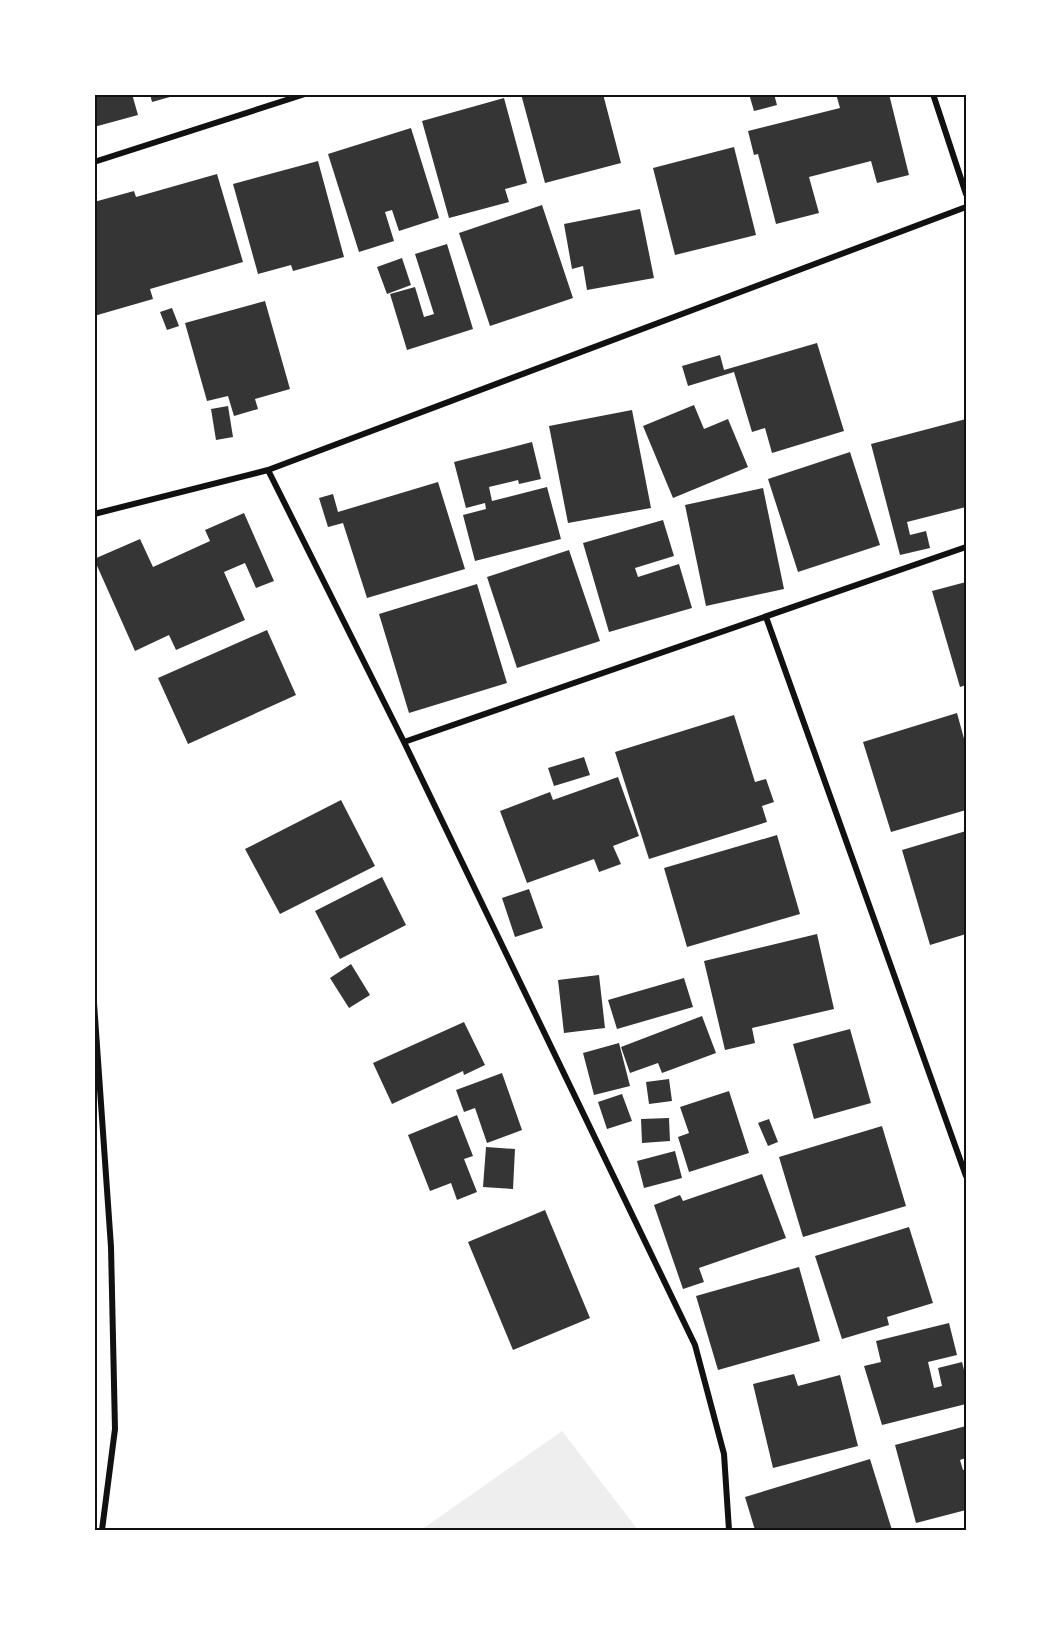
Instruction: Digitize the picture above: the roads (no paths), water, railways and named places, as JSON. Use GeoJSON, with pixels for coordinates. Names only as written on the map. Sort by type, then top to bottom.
{"type":"FeatureCollection","features":[{"type":"Feature","properties":{"kind":"street"},"geometry":{"type":"LineString","coordinates":[[94,162],[304,94]]}},
{"type":"Feature","properties":{"kind":"street"},"geometry":{"type":"LineString","coordinates":[[933,94],[966,194]]}},
{"type":"Feature","properties":{"kind":"street"},"geometry":{"type":"LineString","coordinates":[[94,514],[268,470],[966,207]]}},
{"type":"Feature","properties":{"kind":"street"},"geometry":{"type":"LineString","coordinates":[[268,470],[404,742],[695,1345],[724,1454],[729,1530]]}},
{"type":"Feature","properties":{"kind":"street"},"geometry":{"type":"LineString","coordinates":[[404,742],[966,547]]}},
{"type":"Feature","properties":{"kind":"street"},"geometry":{"type":"LineString","coordinates":[[766,617],[966,1176]]}},
{"type":"Feature","properties":{"kind":"street"},"geometry":{"type":"LineString","coordinates":[[94,1003],[111,1247],[115,1429],[102,1530]]}}]}
